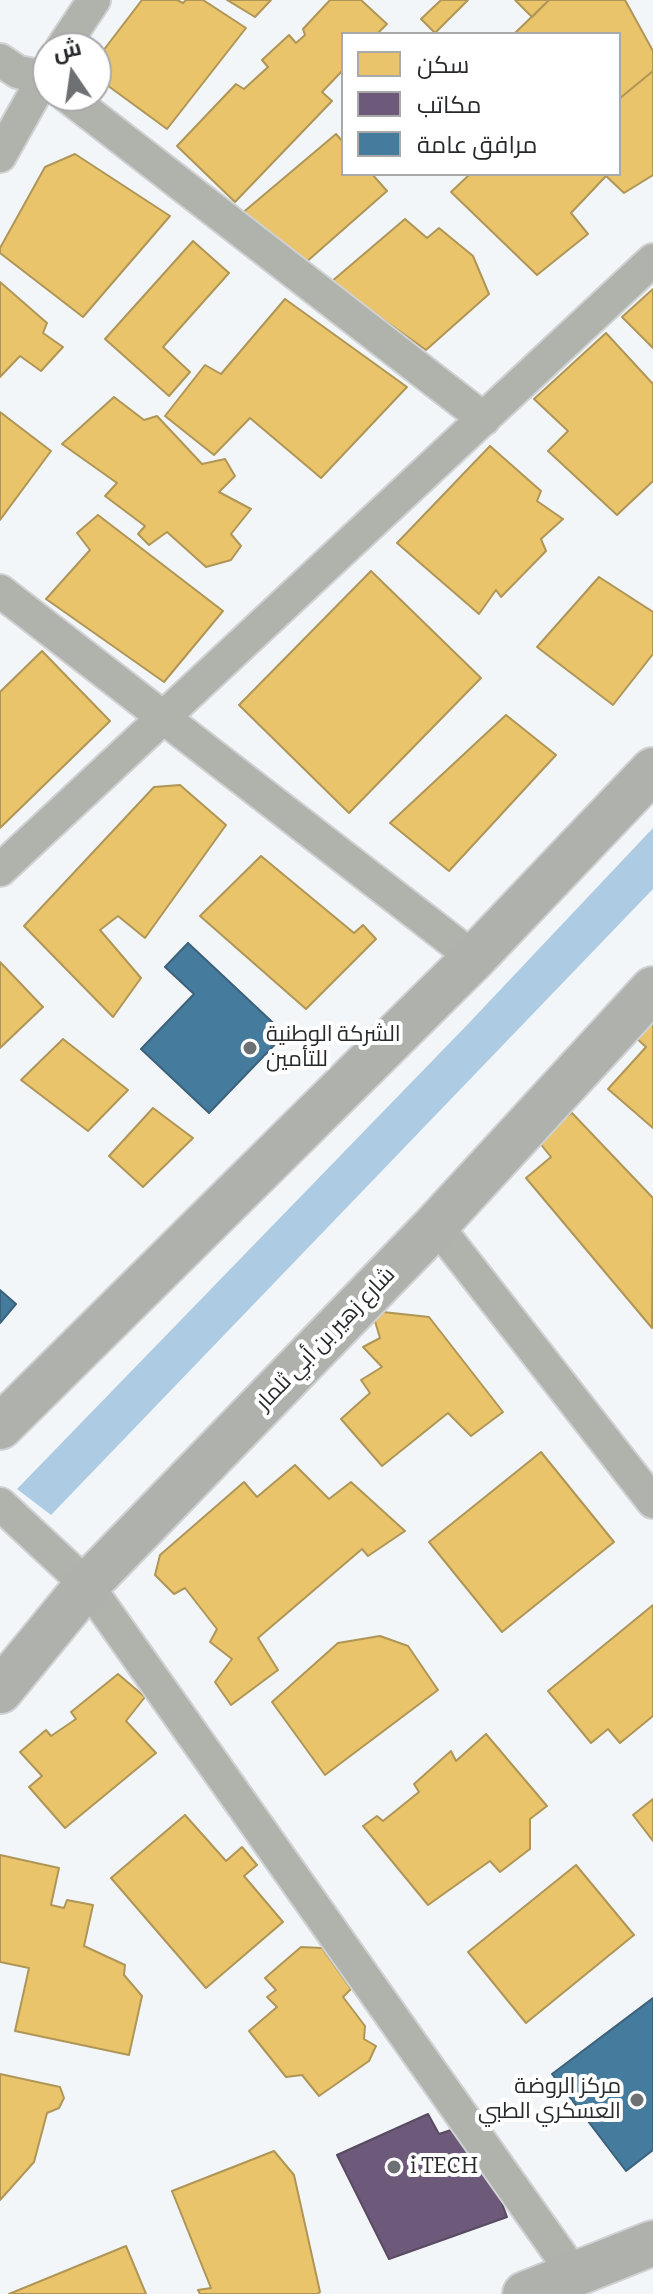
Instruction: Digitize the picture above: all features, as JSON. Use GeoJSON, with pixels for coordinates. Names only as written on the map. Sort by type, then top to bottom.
{"type":"FeatureCollection","features":[{"type":"Feature","properties":{"kind":"street"},"geometry":{"type":"LineString","coordinates":[[73,32],[94,0]]}},
{"type":"Feature","properties":{"kind":"street"},"geometry":{"type":"LineString","coordinates":[[0,60],[18,72],[32,76]]}},
{"type":"Feature","properties":{"kind":"street"},"geometry":{"type":"LineString","coordinates":[[0,156],[32,109]]}},
{"type":"Feature","properties":{"kind":"street"},"geometry":{"type":"LineString","coordinates":[[91,112],[484,419]]}},
{"type":"Feature","properties":{"kind":"street"},"geometry":{"type":"LineString","coordinates":[[0,870],[653,260]]}},
{"type":"Feature","properties":{"kind":"street"},"geometry":{"type":"LineString","coordinates":[[0,591],[474,958]]}},
{"type":"Feature","properties":{"kind":"street"},"geometry":{"type":"LineString","coordinates":[[0,1427],[474,958],[653,770]]}},
{"type":"Feature","properties":{"kind":"street","name":"شارع زهير بن أبي ثلمار"},"geometry":{"type":"LineString","coordinates":[[0,1691],[87,1585],[436,1225],[653,989]]}},
{"type":"Feature","properties":{"kind":"street"},"geometry":{"type":"LineString","coordinates":[[436,1225],[653,1502]]}},
{"type":"Feature","properties":{"kind":"street"},"geometry":{"type":"LineString","coordinates":[[0,1504],[87,1585],[574,2274]]}},
{"type":"Feature","properties":{"kind":"street"},"geometry":{"type":"LineString","coordinates":[[525,2294],[653,2243]]}},
{"type":"Feature","properties":{"kind":"water"},"geometry":{"type":"Polygon","coordinates":[[[653,828],[653,889],[51,1515],[17,1489],[468,1024],[653,828]]]}},
{"type":"Feature","properties":{"kind":"building: سكن"},"geometry":{"type":"Polygon","coordinates":[[[142,0],[177,0],[183,3],[186,0],[203,0],[246,28],[167,129],[112,89],[112,39],[142,0]]]}},
{"type":"Feature","properties":{"kind":"building: سكن"},"geometry":{"type":"Polygon","coordinates":[[[227,0],[271,0],[255,17],[227,0]]]}},
{"type":"Feature","properties":{"kind":"building: سكن"},"geometry":{"type":"Polygon","coordinates":[[[330,0],[361,0],[387,24],[379,32],[341,32],[341,72],[322,92],[332,101],[235,202],[177,146],[236,84],[244,89],[268,67],[262,60],[289,35],[296,43],[305,35],[303,29],[330,0]]]}},
{"type":"Feature","properties":{"kind":"building: سكن"},"geometry":{"type":"Polygon","coordinates":[[[441,0],[468,0],[436,32],[421,19],[441,0]]]}},
{"type":"Feature","properties":{"kind":"building: سكن"},"geometry":{"type":"Polygon","coordinates":[[[515,0],[549,0],[532,17],[515,0]]]}},
{"type":"Feature","properties":{"kind":"building: سكن"},"geometry":{"type":"Polygon","coordinates":[[[549,0],[625,0],[653,51],[653,71],[621,97],[621,32],[516,32],[549,0]]]}},
{"type":"Feature","properties":{"kind":"building: سكن"},"geometry":{"type":"Polygon","coordinates":[[[653,71],[653,175],[624,193],[606,176],[621,176],[621,97],[653,71]]]}},
{"type":"Feature","properties":{"kind":"building: سكن"},"geometry":{"type":"Polygon","coordinates":[[[336,134],[341,140],[341,176],[374,176],[387,191],[304,264],[240,215],[336,134]]]}},
{"type":"Feature","properties":{"kind":"building: سكن"},"geometry":{"type":"Polygon","coordinates":[[[75,154],[170,216],[83,317],[0,253],[45,167],[75,154]]]}},
{"type":"Feature","properties":{"kind":"building: سكن"},"geometry":{"type":"Polygon","coordinates":[[[468,176],[606,176],[571,213],[588,234],[537,275],[451,192],[468,176]]]}},
{"type":"Feature","properties":{"kind":"building: سكن"},"geometry":{"type":"Polygon","coordinates":[[[405,219],[427,238],[439,228],[473,256],[489,294],[426,350],[331,282],[405,219]]]}},
{"type":"Feature","properties":{"kind":"building: سكن"},"geometry":{"type":"Polygon","coordinates":[[[193,241],[229,273],[163,347],[190,372],[169,396],[105,339],[193,241]]]}},
{"type":"Feature","properties":{"kind":"building: سكن"},"geometry":{"type":"Polygon","coordinates":[[[0,282],[47,323],[43,333],[63,347],[41,371],[20,356],[0,377],[0,282]]]}},
{"type":"Feature","properties":{"kind":"building: سكن"},"geometry":{"type":"Polygon","coordinates":[[[653,289],[653,348],[622,317],[653,289]]]}},
{"type":"Feature","properties":{"kind":"building: سكن"},"geometry":{"type":"Polygon","coordinates":[[[285,299],[407,387],[321,478],[250,418],[214,455],[165,416],[205,365],[221,374],[285,299]]]}},
{"type":"Feature","properties":{"kind":"building: سكن"},"geometry":{"type":"Polygon","coordinates":[[[606,333],[653,384],[653,481],[617,515],[548,451],[568,431],[534,399],[606,333]]]}},
{"type":"Feature","properties":{"kind":"building: سكن"},"geometry":{"type":"Polygon","coordinates":[[[114,397],[144,420],[157,416],[202,464],[225,459],[235,476],[219,492],[251,509],[231,534],[241,546],[231,560],[206,567],[167,532],[149,545],[138,534],[145,526],[105,496],[117,483],[62,444],[114,397]]]}},
{"type":"Feature","properties":{"kind":"building: سكن"},"geometry":{"type":"Polygon","coordinates":[[[0,412],[51,451],[0,520],[0,412]]]}},
{"type":"Feature","properties":{"kind":"building: سكن"},"geometry":{"type":"Polygon","coordinates":[[[490,446],[541,491],[537,501],[563,519],[541,539],[546,551],[501,597],[496,590],[479,614],[397,543],[490,446]]]}},
{"type":"Feature","properties":{"kind":"building: سكن"},"geometry":{"type":"Polygon","coordinates":[[[98,515],[223,611],[164,682],[46,599],[90,550],[77,533],[98,515]]]}},
{"type":"Feature","properties":{"kind":"building: سكن"},"geometry":{"type":"Polygon","coordinates":[[[371,571],[481,678],[349,813],[239,705],[371,571]]]}},
{"type":"Feature","properties":{"kind":"building: سكن"},"geometry":{"type":"Polygon","coordinates":[[[599,577],[653,612],[653,654],[613,705],[537,647],[599,577]]]}},
{"type":"Feature","properties":{"kind":"building: سكن"},"geometry":{"type":"Polygon","coordinates":[[[42,651],[110,721],[0,828],[0,692],[42,651]]]}},
{"type":"Feature","properties":{"kind":"building: سكن"},"geometry":{"type":"Polygon","coordinates":[[[506,715],[556,755],[449,871],[390,823],[506,715]]]}},
{"type":"Feature","properties":{"kind":"building: سكن"},"geometry":{"type":"Polygon","coordinates":[[[180,785],[226,825],[145,938],[118,916],[100,930],[141,978],[113,1017],[24,926],[154,787],[180,785]]]}},
{"type":"Feature","properties":{"kind":"building: سكن"},"geometry":{"type":"Polygon","coordinates":[[[261,856],[354,933],[363,925],[376,939],[306,1009],[200,916],[261,856]]]}},
{"type":"Feature","properties":{"kind":"building: سكن"},"geometry":{"type":"Polygon","coordinates":[[[0,962],[43,1007],[0,1048],[0,962]]]}},
{"type":"Feature","properties":{"kind":"building: سكن"},"geometry":{"type":"Polygon","coordinates":[[[653,1006],[653,1128],[608,1089],[646,1047],[633,1035],[653,1006]]]}},
{"type":"Feature","properties":{"kind":"building: سكن"},"geometry":{"type":"Polygon","coordinates":[[[63,1039],[128,1090],[88,1131],[21,1080],[63,1039]]]}},
{"type":"Feature","properties":{"kind":"building: سكن"},"geometry":{"type":"Polygon","coordinates":[[[153,1108],[193,1138],[143,1187],[109,1156],[153,1108]]]}},
{"type":"Feature","properties":{"kind":"building: سكن"},"geometry":{"type":"Polygon","coordinates":[[[572,1113],[653,1198],[652,1328],[526,1178],[551,1157],[535,1137],[572,1113]]]}},
{"type":"Feature","properties":{"kind":"building: سكن"},"geometry":{"type":"Polygon","coordinates":[[[383,1312],[429,1317],[503,1412],[471,1436],[448,1413],[382,1466],[341,1419],[370,1393],[361,1380],[382,1367],[363,1347],[380,1338],[374,1318],[383,1312]]]}},
{"type":"Feature","properties":{"kind":"building: سكن"},"geometry":{"type":"Polygon","coordinates":[[[541,1452],[614,1542],[502,1632],[429,1542],[541,1452]]]}},
{"type":"Feature","properties":{"kind":"building: سكن"},"geometry":{"type":"Polygon","coordinates":[[[295,1465],[329,1499],[351,1482],[405,1531],[368,1556],[362,1549],[258,1638],[278,1670],[231,1705],[215,1682],[232,1659],[210,1642],[217,1629],[185,1588],[174,1594],[155,1575],[160,1555],[244,1482],[257,1497],[295,1465]]]}},
{"type":"Feature","properties":{"kind":"building: سكن"},"geometry":{"type":"Polygon","coordinates":[[[653,1605],[653,1716],[620,1743],[608,1729],[591,1743],[548,1691],[653,1605]]]}},
{"type":"Feature","properties":{"kind":"building: سكن"},"geometry":{"type":"Polygon","coordinates":[[[380,1636],[408,1646],[438,1690],[325,1775],[272,1702],[338,1643],[380,1636]]]}},
{"type":"Feature","properties":{"kind":"building: سكن"},"geometry":{"type":"Polygon","coordinates":[[[118,1674],[145,1697],[126,1721],[156,1753],[65,1828],[29,1787],[42,1776],[20,1752],[46,1730],[51,1736],[76,1719],[71,1712],[118,1674]]]}},
{"type":"Feature","properties":{"kind":"building: سكن"},"geometry":{"type":"Polygon","coordinates":[[[486,1734],[547,1806],[530,1819],[530,1849],[500,1872],[490,1861],[428,1905],[363,1826],[377,1816],[383,1821],[419,1792],[414,1784],[451,1751],[456,1761],[486,1734]]]}},
{"type":"Feature","properties":{"kind":"building: سكن"},"geometry":{"type":"Polygon","coordinates":[[[653,1799],[653,1841],[633,1815],[653,1799]]]}},
{"type":"Feature","properties":{"kind":"building: سكن"},"geometry":{"type":"Polygon","coordinates":[[[185,1815],[226,1861],[242,1847],[257,1865],[244,1876],[283,1922],[206,1988],[111,1878],[185,1815]]]}},
{"type":"Feature","properties":{"kind":"building: سكن"},"geometry":{"type":"Polygon","coordinates":[[[0,1855],[59,1868],[51,1905],[64,1908],[67,1900],[93,1905],[84,1946],[125,1965],[124,1975],[142,1996],[129,2055],[15,2031],[29,1968],[0,1962],[0,1855]]]}},
{"type":"Feature","properties":{"kind":"building: سكن"},"geometry":{"type":"Polygon","coordinates":[[[576,1865],[634,1935],[526,2023],[468,1952],[576,1865]]]}},
{"type":"Feature","properties":{"kind":"building: سكن"},"geometry":{"type":"Polygon","coordinates":[[[301,1947],[322,1948],[351,1989],[343,1997],[365,2026],[364,2039],[376,2046],[369,2061],[319,2096],[302,2075],[286,2077],[249,2031],[277,2007],[267,1997],[276,1990],[265,1978],[301,1947]]]}},
{"type":"Feature","properties":{"kind":"building: سكن"},"geometry":{"type":"Polygon","coordinates":[[[0,2074],[60,2087],[64,2098],[59,2108],[47,2113],[34,2162],[0,2200],[0,2074]]]}},
{"type":"Feature","properties":{"kind":"building: سكن"},"geometry":{"type":"Polygon","coordinates":[[[274,2151],[294,2175],[320,2292],[200,2294],[198,2290],[211,2288],[172,2191],[274,2151]]]}},
{"type":"Feature","properties":{"kind":"building: سكن"},"geometry":{"type":"Polygon","coordinates":[[[126,2246],[146,2294],[9,2294],[126,2246]]]}},
{"type":"Feature","properties":{"kind":"building: مكاتب"},"geometry":{"type":"Polygon","coordinates":[[[428,2114],[439,2134],[469,2124],[507,2217],[389,2259],[337,2155],[428,2114]]]}},
{"type":"Feature","properties":{"kind":"building: مرافق عامة"},"geometry":{"type":"Polygon","coordinates":[[[188,943],[285,1034],[209,1113],[141,1049],[194,994],[165,967],[188,943]]]}},
{"type":"Feature","properties":{"kind":"building: مرافق عامة"},"geometry":{"type":"Polygon","coordinates":[[[0,1290],[16,1304],[0,1323],[0,1290]]]}},
{"type":"Feature","properties":{"kind":"building: مرافق عامة"},"geometry":{"type":"Polygon","coordinates":[[[653,1998],[653,2150],[626,2171],[552,2074],[653,1998]]]}},
{"type":"Feature","properties":{"kind":"place","name":"الشركة الوطنية للتأمين"},"geometry":{"type":"Point","coordinates":[250,1048]}},
{"type":"Feature","properties":{"kind":"place","name":"مركز الروضة العسكري الطبي"},"geometry":{"type":"Point","coordinates":[637,2100]}},
{"type":"Feature","properties":{"kind":"place","name":"i TECH"},"geometry":{"type":"Point","coordinates":[394,2167]}}]}
